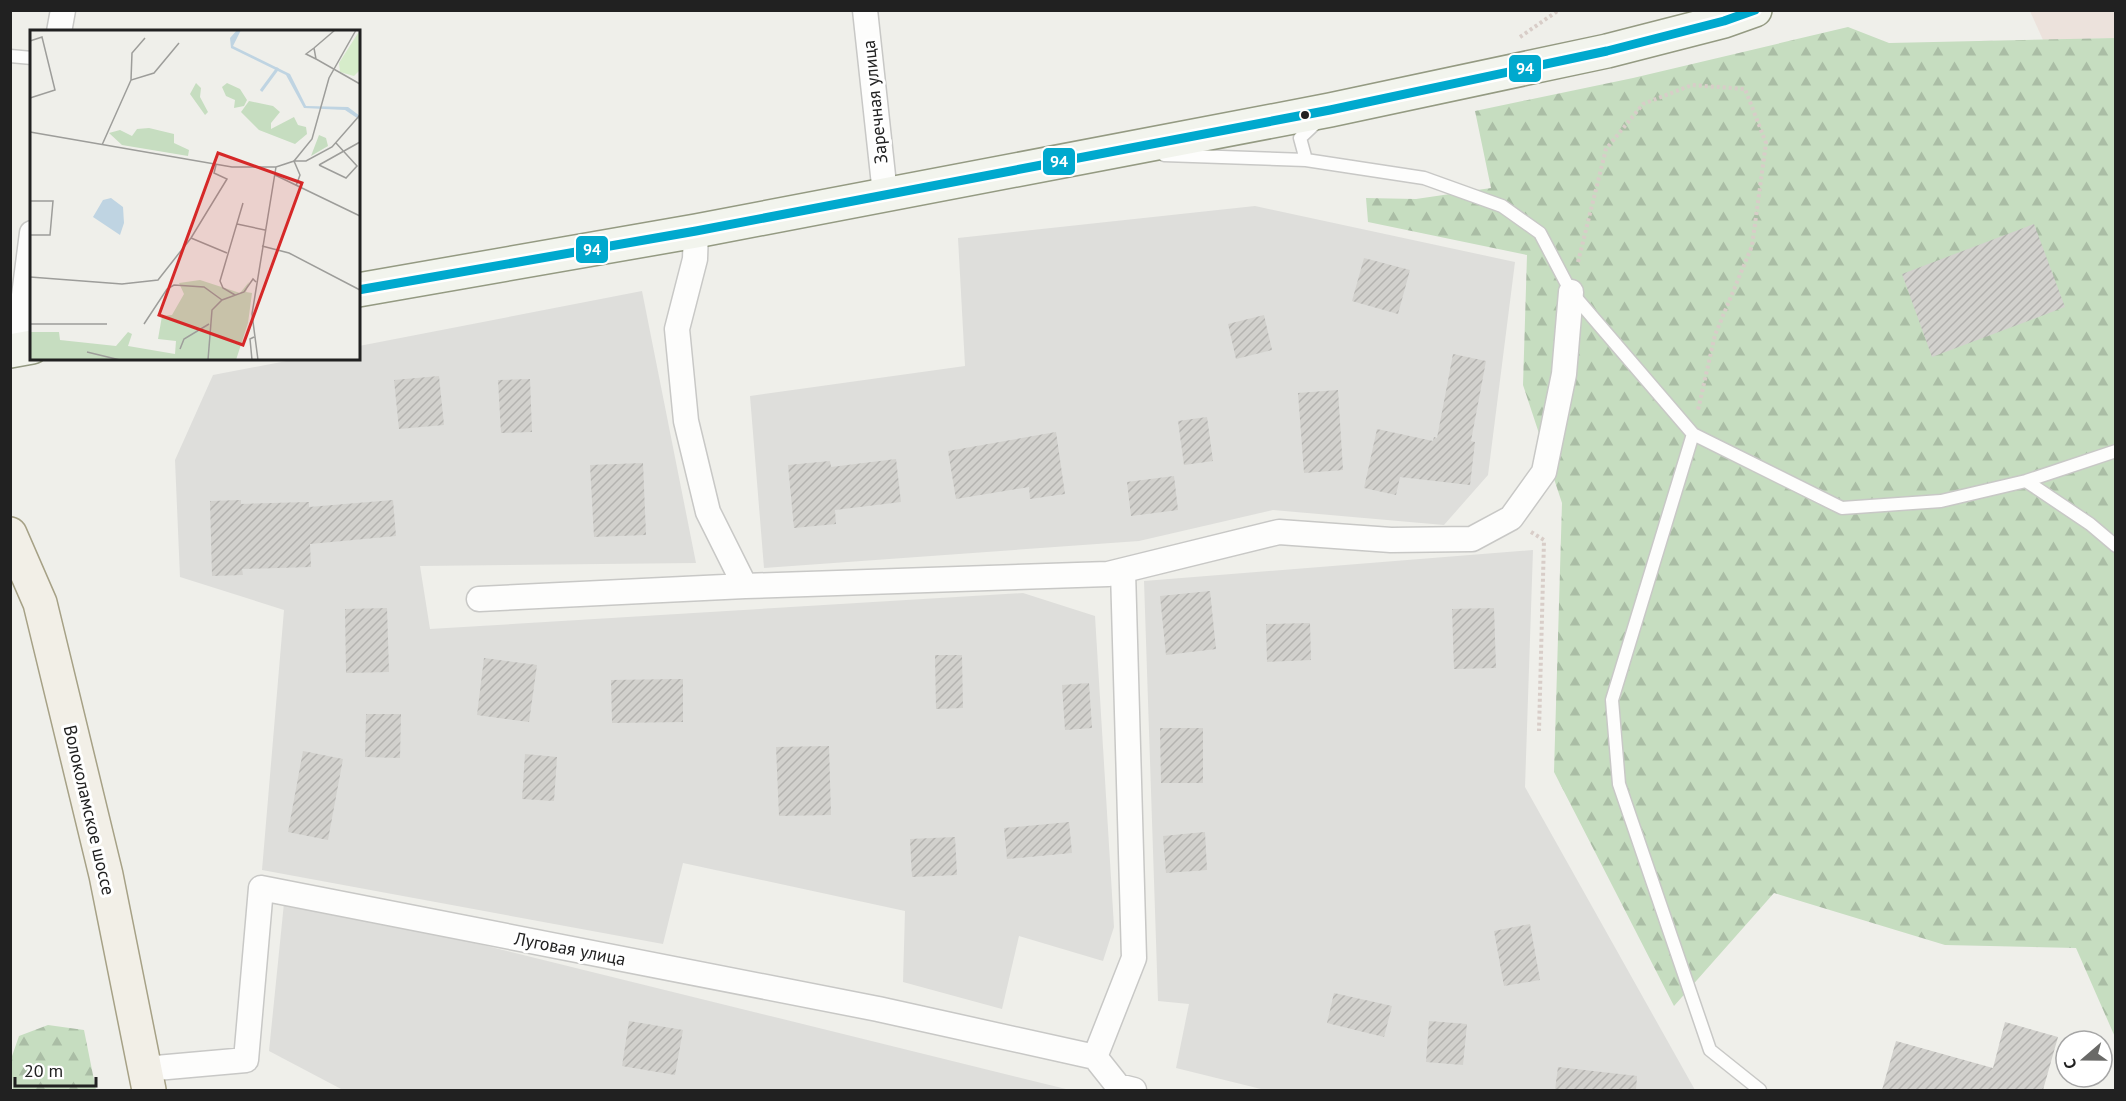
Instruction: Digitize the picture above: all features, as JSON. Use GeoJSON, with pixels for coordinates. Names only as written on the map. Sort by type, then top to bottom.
{"type":"FeatureCollection","features":[{"type":"Feature","properties":{"kind":"main road"},"geometry":{"type":"LineString","coordinates":[[360,290],[696,231],[1330,110],[1607,51],[1724,21],[1755,10]]}},
{"type":"Feature","properties":{"kind":"main road","name":"Волоколамское шоссе"},"geometry":{"type":"LineString","coordinates":[[10,534],[40,603],[106,875],[147,1080]]}},
{"type":"Feature","properties":{"kind":"street"},"geometry":{"type":"LineString","coordinates":[[59,30],[63,10]]}},
{"type":"Feature","properties":{"kind":"street","name":"Заречная улица"},"geometry":{"type":"LineString","coordinates":[[865,10],[885,194]]}},
{"type":"Feature","properties":{"kind":"street"},"geometry":{"type":"LineString","coordinates":[[696,231],[695,259],[677,329],[686,421],[708,512],[745,586]]}},
{"type":"Feature","properties":{"kind":"street"},"geometry":{"type":"LineString","coordinates":[[20,349],[30,252]]}},
{"type":"Feature","properties":{"kind":"street"},"geometry":{"type":"LineString","coordinates":[[479,599],[745,586],[1108,573],[1279,532],[1391,540],[1472,539],[1511,518],[1544,472],[1564,374],[1571,292]]}},
{"type":"Feature","properties":{"kind":"street"},"geometry":{"type":"LineString","coordinates":[[1123,571],[1134,958],[1095,1057],[1118,1086],[1134,1090]]}},
{"type":"Feature","properties":{"kind":"street","name":"Луговая улица"},"geometry":{"type":"LineString","coordinates":[[147,1080],[246,1060],[261,888],[878,1009],[1095,1057]]}},
{"type":"Feature","properties":{"kind":"lane"},"geometry":{"type":"LineString","coordinates":[[10,56],[30,58]]}},
{"type":"Feature","properties":{"kind":"lane"},"geometry":{"type":"LineString","coordinates":[[1306,160],[1300,138],[1330,110]]}},
{"type":"Feature","properties":{"kind":"lane"},"geometry":{"type":"LineString","coordinates":[[1102,153],[1306,160],[1424,178],[1502,206],[1540,233],[1571,292],[1693,434],[1842,508],[1941,501],[2026,481],[2115,450]]}},
{"type":"Feature","properties":{"kind":"lane"},"geometry":{"type":"LineString","coordinates":[[1693,434],[1612,700],[1619,784],[1710,1050],[1760,1090]]}},
{"type":"Feature","properties":{"kind":"lane"},"geometry":{"type":"LineString","coordinates":[[2026,481],[2090,525],[2115,546]]}},
{"type":"Feature","properties":{"kind":"path"},"geometry":{"type":"LineString","coordinates":[[1571,292],[1606,149],[1643,104],[1692,85],[1745,89],[1766,143],[1752,246],[1715,335],[1693,434]]}},
{"type":"Feature","properties":{"kind":"path"},"geometry":{"type":"LineString","coordinates":[[1511,518],[1544,540],[1539,731]]}},
{"type":"Feature","properties":{"kind":"shaded area"},"geometry":{"type":"Polygon","coordinates":[[[2030,11],[2115,11],[2115,38],[2043,40],[2030,11]]]}},
{"type":"Feature","properties":{"kind":"shaded area"},"geometry":{"type":"Polygon","coordinates":[[[1255,206],[1515,262],[1488,475],[1444,525],[1273,510],[1139,541],[764,568],[750,396],[965,366],[958,238],[1255,206]]]}},
{"type":"Feature","properties":{"kind":"shaded area"},"geometry":{"type":"Polygon","coordinates":[[[642,291],[696,563],[420,566],[430,629],[1023,593],[1095,616],[1114,927],[1103,961],[1019,936],[1002,1009],[903,982],[905,911],[683,863],[663,944],[262,870],[284,610],[180,577],[175,460],[213,375],[292,360],[360,360],[360,346],[642,291]]]}},
{"type":"Feature","properties":{"kind":"shaded area"},"geometry":{"type":"Polygon","coordinates":[[[1533,550],[1525,787],[1695,1090],[1265,1090],[1176,1068],[1189,1004],[1158,1001],[1144,581],[1533,550]]]}},
{"type":"Feature","properties":{"kind":"shaded area"},"geometry":{"type":"Polygon","coordinates":[[[284,903],[479,944],[1070,1090],[343,1090],[269,1051],[284,903]]]}},
{"type":"Feature","properties":{"kind":"green space"},"geometry":{"type":"Polygon","coordinates":[[[1848,27],[1889,43],[2115,38],[2115,1037],[2114,1029],[2111,1029],[2076,948],[1945,945],[1774,893],[1674,1006],[1554,772],[1562,503],[1523,385],[1527,255],[1368,222],[1366,198],[1416,199],[1491,188],[1475,111],[1633,78],[1848,27]]]}},
{"type":"Feature","properties":{"kind":"green space"},"geometry":{"type":"Polygon","coordinates":[[[48,1025],[84,1030],[96,1090],[13,1090],[11,1059],[19,1036],[48,1025]]]}},
{"type":"Feature","properties":{"kind":"building"},"geometry":{"type":"Polygon","coordinates":[[[2034,224],[2065,307],[1932,357],[1902,274],[2034,224]]]}},
{"type":"Feature","properties":{"kind":"building"},"geometry":{"type":"Polygon","coordinates":[[[1364,258],[1410,270],[1398,314],[1352,301],[1364,258]]]}},
{"type":"Feature","properties":{"kind":"building"},"geometry":{"type":"Polygon","coordinates":[[[1264,315],[1272,350],[1236,359],[1228,324],[1264,315]]]}},
{"type":"Feature","properties":{"kind":"building"},"geometry":{"type":"Polygon","coordinates":[[[1453,354],[1486,361],[1471,441],[1475,442],[1470,485],[1400,477],[1396,495],[1364,488],[1377,429],[1433,441],[1434,437],[1437,438],[1453,354]]]}},
{"type":"Feature","properties":{"kind":"building"},"geometry":{"type":"Polygon","coordinates":[[[439,376],[444,425],[399,429],[394,380],[439,376]]]}},
{"type":"Feature","properties":{"kind":"building"},"geometry":{"type":"Polygon","coordinates":[[[530,379],[532,432],[501,433],[498,380],[530,379]]]}},
{"type":"Feature","properties":{"kind":"building"},"geometry":{"type":"Polygon","coordinates":[[[1338,390],[1343,470],[1304,473],[1298,393],[1338,390]]]}},
{"type":"Feature","properties":{"kind":"building"},"geometry":{"type":"Polygon","coordinates":[[[1207,417],[1213,461],[1184,465],[1178,421],[1207,417]]]}},
{"type":"Feature","properties":{"kind":"building"},"geometry":{"type":"Polygon","coordinates":[[[1056,432],[1065,494],[1030,499],[1029,487],[956,499],[948,451],[1056,432]]]}},
{"type":"Feature","properties":{"kind":"building"},"geometry":{"type":"Polygon","coordinates":[[[896,459],[901,502],[835,510],[836,524],[794,528],[788,465],[830,461],[831,467],[896,459]]]}},
{"type":"Feature","properties":{"kind":"building"},"geometry":{"type":"Polygon","coordinates":[[[643,463],[646,535],[594,537],[590,465],[643,463]]]}},
{"type":"Feature","properties":{"kind":"building"},"geometry":{"type":"Polygon","coordinates":[[[1174,476],[1178,510],[1131,516],[1127,482],[1174,476]]]}},
{"type":"Feature","properties":{"kind":"building"},"geometry":{"type":"Polygon","coordinates":[[[241,500],[241,504],[309,502],[309,507],[393,500],[396,536],[310,544],[311,567],[242,569],[243,575],[212,576],[210,501],[241,500]]]}},
{"type":"Feature","properties":{"kind":"building"},"geometry":{"type":"Polygon","coordinates":[[[1210,591],[1216,649],[1166,655],[1160,596],[1210,591]]]}},
{"type":"Feature","properties":{"kind":"building"},"geometry":{"type":"Polygon","coordinates":[[[387,608],[389,672],[346,673],[345,609],[387,608]]]}},
{"type":"Feature","properties":{"kind":"building"},"geometry":{"type":"Polygon","coordinates":[[[1494,608],[1496,668],[1454,669],[1452,609],[1494,608]]]}},
{"type":"Feature","properties":{"kind":"building"},"geometry":{"type":"Polygon","coordinates":[[[1310,623],[1311,660],[1267,662],[1266,624],[1310,623]]]}},
{"type":"Feature","properties":{"kind":"building"},"geometry":{"type":"Polygon","coordinates":[[[935,655],[962,655],[963,708],[936,709],[935,655]]]}},
{"type":"Feature","properties":{"kind":"building"},"geometry":{"type":"Polygon","coordinates":[[[484,658],[537,665],[529,722],[477,715],[484,658]]]}},
{"type":"Feature","properties":{"kind":"building"},"geometry":{"type":"Polygon","coordinates":[[[683,679],[683,722],[612,723],[611,680],[683,679]]]}},
{"type":"Feature","properties":{"kind":"building"},"geometry":{"type":"Polygon","coordinates":[[[1089,683],[1092,728],[1065,730],[1062,685],[1089,683]]]}},
{"type":"Feature","properties":{"kind":"building"},"geometry":{"type":"Polygon","coordinates":[[[366,714],[401,714],[400,758],[365,757],[366,714]]]}},
{"type":"Feature","properties":{"kind":"building"},"geometry":{"type":"Polygon","coordinates":[[[1160,728],[1203,728],[1203,783],[1161,783],[1160,728]]]}},
{"type":"Feature","properties":{"kind":"building"},"geometry":{"type":"Polygon","coordinates":[[[829,746],[831,815],[779,816],[776,747],[829,746]]]}},
{"type":"Feature","properties":{"kind":"building"},"geometry":{"type":"Polygon","coordinates":[[[303,751],[343,759],[328,840],[288,832],[303,751]]]}},
{"type":"Feature","properties":{"kind":"building"},"geometry":{"type":"Polygon","coordinates":[[[525,754],[557,757],[554,801],[522,799],[525,754]]]}},
{"type":"Feature","properties":{"kind":"building"},"geometry":{"type":"Polygon","coordinates":[[[1069,822],[1072,853],[1007,859],[1004,828],[1069,822]]]}},
{"type":"Feature","properties":{"kind":"building"},"geometry":{"type":"Polygon","coordinates":[[[1205,832],[1207,870],[1166,873],[1163,836],[1205,832]]]}},
{"type":"Feature","properties":{"kind":"building"},"geometry":{"type":"Polygon","coordinates":[[[955,837],[957,875],[912,877],[910,839],[955,837]]]}},
{"type":"Feature","properties":{"kind":"building"},"geometry":{"type":"Polygon","coordinates":[[[1530,924],[1540,980],[1504,986],[1494,931],[1530,924]]]}},
{"type":"Feature","properties":{"kind":"building"},"geometry":{"type":"Polygon","coordinates":[[[1334,993],[1392,1006],[1384,1037],[1327,1023],[1334,993]]]}},
{"type":"Feature","properties":{"kind":"building"},"geometry":{"type":"Polygon","coordinates":[[[629,1021],[683,1030],[675,1075],[622,1066],[629,1021]]]}},
{"type":"Feature","properties":{"kind":"building"},"geometry":{"type":"Polygon","coordinates":[[[1429,1021],[1467,1024],[1463,1065],[1426,1062],[1429,1021]]]}},
{"type":"Feature","properties":{"kind":"building"},"geometry":{"type":"Polygon","coordinates":[[[2005,1022],[2054,1036],[2054,1051],[2043,1090],[1882,1090],[1896,1041],[1993,1068],[2005,1022]]]}},
{"type":"Feature","properties":{"kind":"building"},"geometry":{"type":"Polygon","coordinates":[[[1558,1067],[1637,1076],[1636,1090],[1555,1090],[1558,1067]]]}},
{"type":"Feature","properties":{"kind":"transit line","name":"94"},"geometry":{"type":"LineString","coordinates":[[360,290],[696,231],[1330,110],[1607,51],[1724,21],[1755,10]]}}]}
